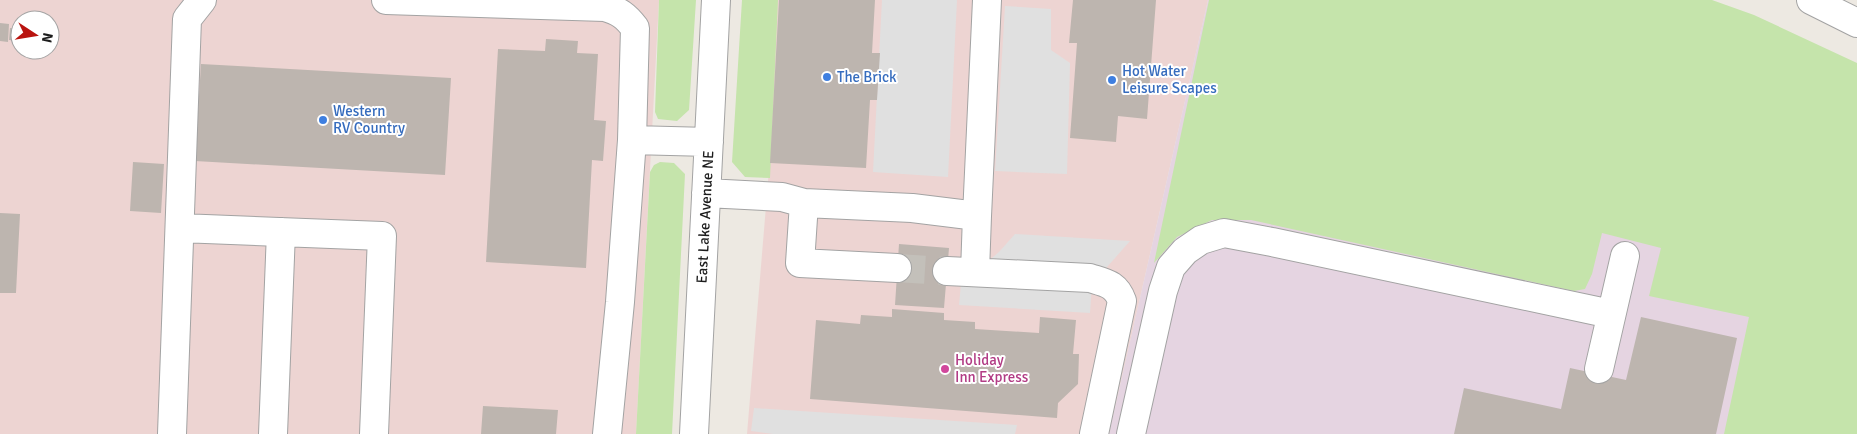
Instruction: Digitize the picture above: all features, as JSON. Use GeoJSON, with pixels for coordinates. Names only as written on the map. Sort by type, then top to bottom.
{"type":"FeatureCollection","features":[{"type":"Feature","properties":{"kind":"street"},"geometry":{"type":"LineString","coordinates":[[172,434],[186,19],[202,0]]}},
{"type":"Feature","properties":{"kind":"street"},"geometry":{"type":"LineString","coordinates":[[386,0],[483,1],[605,7],[626,16],[635,28],[632,140],[620,302],[607,434]]}},
{"type":"Feature","properties":{"kind":"street","name":"East Lake Avenue NE"},"geometry":{"type":"LineString","coordinates":[[694,434],[716,0]]}},
{"type":"Feature","properties":{"kind":"street"},"geometry":{"type":"LineString","coordinates":[[975,272],[987,0]]}},
{"type":"Feature","properties":{"kind":"street"},"geometry":{"type":"LineString","coordinates":[[1811,0],[1857,23]]}},
{"type":"Feature","properties":{"kind":"street"},"geometry":{"type":"LineString","coordinates":[[632,140],[709,142]]}},
{"type":"Feature","properties":{"kind":"street"},"geometry":{"type":"LineString","coordinates":[[706,193],[782,198],[804,202],[912,208],[977,216]]}},
{"type":"Feature","properties":{"kind":"street"},"geometry":{"type":"LineString","coordinates":[[804,202],[800,263],[897,268]]}},
{"type":"Feature","properties":{"kind":"street"},"geometry":{"type":"LineString","coordinates":[[180,228],[382,236],[374,434]]}},
{"type":"Feature","properties":{"kind":"street"},"geometry":{"type":"LineString","coordinates":[[273,434],[281,232]]}},
{"type":"Feature","properties":{"kind":"street"},"geometry":{"type":"LineString","coordinates":[[1131,434],[1163,290],[1171,267],[1185,251],[1201,240],[1224,233],[1611,314]]}},
{"type":"Feature","properties":{"kind":"street"},"geometry":{"type":"LineString","coordinates":[[1600,369],[1625,256]]}},
{"type":"Feature","properties":{"kind":"street"},"geometry":{"type":"LineString","coordinates":[[947,271],[1090,278],[1109,284],[1118,291],[1122,301],[1094,434]]}},
{"type":"Feature","properties":{"kind":"shaded area"},"geometry":{"type":"Polygon","coordinates":[[[0,0],[659,0],[636,434],[0,434],[0,0]]]}},
{"type":"Feature","properties":{"kind":"shaded area"},"geometry":{"type":"Polygon","coordinates":[[[776,0],[1208,0],[1109,434],[747,434],[768,182],[776,0]]]}},
{"type":"Feature","properties":{"kind":"shaded area"},"geometry":{"type":"Polygon","coordinates":[[[882,0],[957,0],[948,177],[873,172],[882,0]]]}},
{"type":"Feature","properties":{"kind":"shaded area"},"geometry":{"type":"Polygon","coordinates":[[[1208,0],[1526,0],[1857,434],[1109,434],[1208,0]]]}},
{"type":"Feature","properties":{"kind":"shaded area"},"geometry":{"type":"Polygon","coordinates":[[[1005,6],[1051,9],[1051,50],[1070,63],[1067,174],[995,171],[1005,6]]]}},
{"type":"Feature","properties":{"kind":"shaded area"},"geometry":{"type":"Polygon","coordinates":[[[1015,234],[1130,241],[1092,284],[1090,313],[959,305],[961,284],[999,252],[1015,234]]]}},
{"type":"Feature","properties":{"kind":"shaded area"},"geometry":{"type":"Polygon","coordinates":[[[754,408],[1017,425],[1015,434],[773,434],[751,431],[754,408]]]}},
{"type":"Feature","properties":{"kind":"green space"},"geometry":{"type":"Polygon","coordinates":[[[659,0],[696,0],[689,110],[677,121],[658,119],[655,112],[659,0]]]}},
{"type":"Feature","properties":{"kind":"green space"},"geometry":{"type":"Polygon","coordinates":[[[742,0],[778,0],[770,178],[745,177],[732,162],[742,0]]]}},
{"type":"Feature","properties":{"kind":"green space"},"geometry":{"type":"Polygon","coordinates":[[[1209,0],[1712,0],[1754,15],[1857,63],[1857,434],[1724,434],[1749,317],[1649,296],[1661,248],[1602,233],[1592,274],[1585,289],[1574,291],[1251,220],[1212,220],[1177,237],[1154,263],[1209,0]]]}},
{"type":"Feature","properties":{"kind":"green space"},"geometry":{"type":"Polygon","coordinates":[[[660,162],[674,163],[685,174],[672,434],[636,434],[650,172],[654,165],[660,162]]]}},
{"type":"Feature","properties":{"kind":"building","name":"The Brick"},"geometry":{"type":"Polygon","coordinates":[[[779,0],[875,0],[872,53],[880,53],[877,100],[870,100],[866,168],[770,163],[779,0]]]}},
{"type":"Feature","properties":{"kind":"building","name":"Hot Water Leisure Scapes"},"geometry":{"type":"Polygon","coordinates":[[[1073,0],[1156,0],[1147,119],[1118,116],[1116,142],[1070,138],[1077,43],[1069,43],[1073,0]]]}},
{"type":"Feature","properties":{"kind":"building"},"geometry":{"type":"Polygon","coordinates":[[[0,23],[9,24],[8,42],[0,41],[0,23]]]}},
{"type":"Feature","properties":{"kind":"building"},"geometry":{"type":"Polygon","coordinates":[[[546,39],[578,41],[577,53],[598,54],[594,120],[606,121],[603,161],[592,160],[586,268],[486,262],[498,49],[545,51],[546,39]]]}},
{"type":"Feature","properties":{"kind":"building","name":"Western RV Country"},"geometry":{"type":"Polygon","coordinates":[[[201,64],[451,78],[445,175],[195,161],[201,64]]]}},
{"type":"Feature","properties":{"kind":"building"},"geometry":{"type":"Polygon","coordinates":[[[133,162],[164,164],[161,213],[130,211],[133,162]]]}},
{"type":"Feature","properties":{"kind":"building"},"geometry":{"type":"Polygon","coordinates":[[[0,213],[20,214],[16,293],[0,293],[0,213]]]}},
{"type":"Feature","properties":{"kind":"building"},"geometry":{"type":"Polygon","coordinates":[[[899,244],[949,248],[944,308],[895,305],[899,244]]]}},
{"type":"Feature","properties":{"kind":"building","name":"Holiday Inn Express"},"geometry":{"type":"Polygon","coordinates":[[[892,309],[944,313],[944,320],[975,322],[975,329],[1039,333],[1040,317],[1076,320],[1073,354],[1079,354],[1078,384],[1058,403],[1057,418],[810,399],[816,320],[860,324],[861,315],[892,317],[892,309]]]}},
{"type":"Feature","properties":{"kind":"building"},"geometry":{"type":"Polygon","coordinates":[[[1641,317],[1737,338],[1716,434],[1454,434],[1464,388],[1561,409],[1570,368],[1626,380],[1641,317]]]}},
{"type":"Feature","properties":{"kind":"building"},"geometry":{"type":"Polygon","coordinates":[[[483,406],[558,410],[556,434],[481,434],[483,406]]]}},
{"type":"Feature","properties":{"kind":"tunnel"},"geometry":{"type":"LineString","coordinates":[[897,268],[947,271]]}},
{"type":"Feature","properties":{"kind":"place","name":"The Brick"},"geometry":{"type":"Point","coordinates":[827,77]}},
{"type":"Feature","properties":{"kind":"place","name":"Hot Water Leisure Scapes"},"geometry":{"type":"Point","coordinates":[1112,80]}},
{"type":"Feature","properties":{"kind":"place","name":"Western RV Country"},"geometry":{"type":"Point","coordinates":[323,120]}},
{"type":"Feature","properties":{"kind":"place","name":"Holiday Inn Express"},"geometry":{"type":"Point","coordinates":[945,369]}}]}
